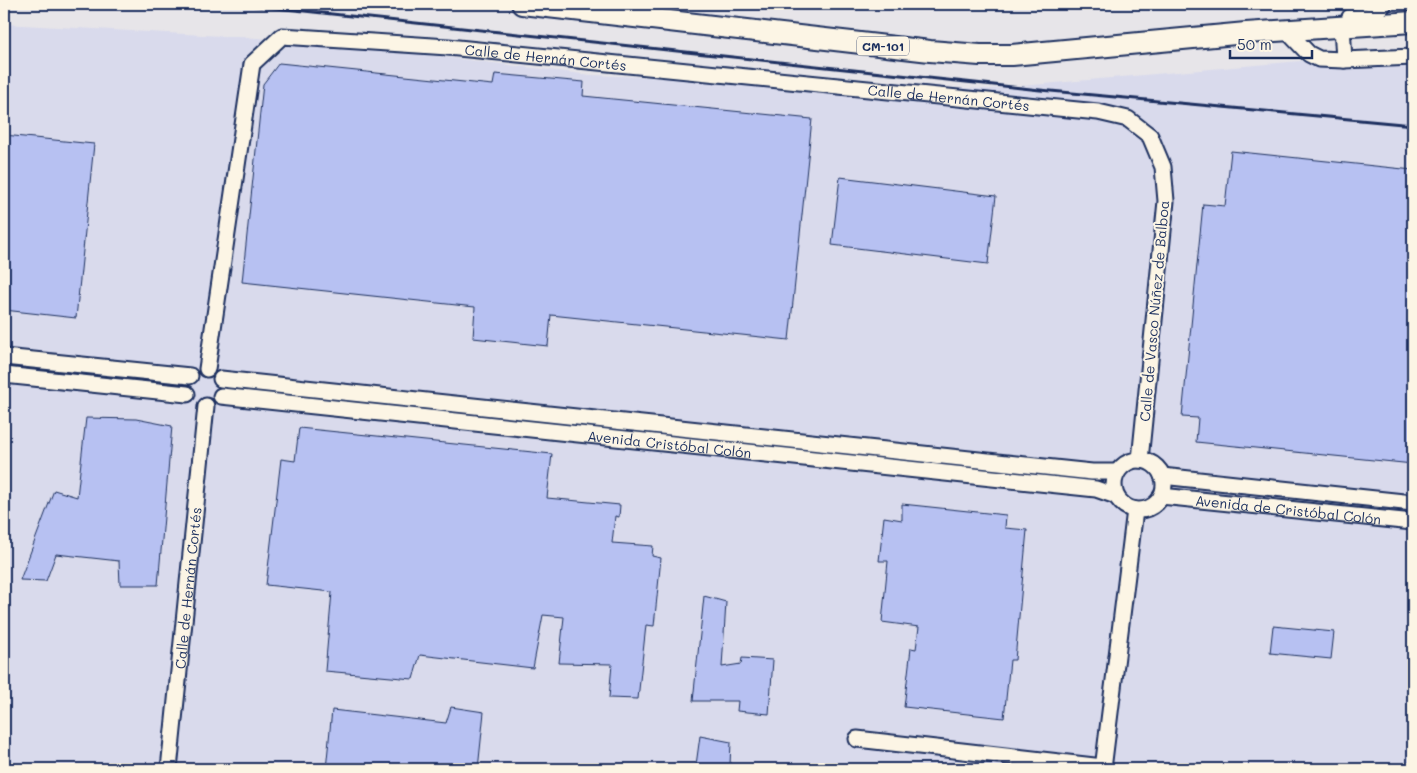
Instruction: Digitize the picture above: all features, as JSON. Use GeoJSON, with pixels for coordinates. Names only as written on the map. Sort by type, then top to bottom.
{"type":"FeatureCollection","features":[{"type":"Feature","properties":{"kind":"main road","name":"CM-101"},"geometry":{"type":"LineString","coordinates":[[522,4],[930,51],[980,55],[1029,53],[1246,33],[1413,22]]}},
{"type":"Feature","properties":{"kind":"street"},"geometry":{"type":"LineString","coordinates":[[1246,33],[1306,20],[1366,16],[1373,14],[1384,4]]}},
{"type":"Feature","properties":{"kind":"street"},"geometry":{"type":"LineString","coordinates":[[1342,26],[1344,60]]}},
{"type":"Feature","properties":{"kind":"street"},"geometry":{"type":"LineString","coordinates":[[1286,30],[1309,54],[1319,59],[1344,60],[1413,56]]}},
{"type":"Feature","properties":{"kind":"street","name":"Calle de Hernán Cortés"},"geometry":{"type":"LineString","coordinates":[[206,369],[252,64],[282,36],[458,48],[1098,112],[1128,119],[1150,136]]}},
{"type":"Feature","properties":{"kind":"street","name":"Calle de Vasco Núñez de Balboa"},"geometry":{"type":"LineString","coordinates":[[1140,460],[1166,201],[1163,167],[1150,136]]}},
{"type":"Feature","properties":{"kind":"street"},"geometry":{"type":"LineString","coordinates":[[4,356],[190,376],[206,369],[217,374],[221,379],[223,385],[221,396],[217,401],[206,406],[194,403],[187,394],[186,387],[190,376]]}},
{"type":"Feature","properties":{"kind":"street"},"geometry":{"type":"LineString","coordinates":[[4,375],[187,394]]}},
{"type":"Feature","properties":{"kind":"street","name":"Avenida Cristóbal Colón"},"geometry":{"type":"LineString","coordinates":[[221,379],[1082,471],[1117,472]]}},
{"type":"Feature","properties":{"kind":"street","name":"Avenida Cristóbal Colón"},"geometry":{"type":"LineString","coordinates":[[221,396],[1096,488],[1116,496]]}},
{"type":"Feature","properties":{"kind":"street","name":"Calle de Hernán Cortés"},"geometry":{"type":"LineString","coordinates":[[169,769],[206,406]]}},
{"type":"Feature","properties":{"kind":"street"},"geometry":{"type":"LineString","coordinates":[[1140,460],[1154,464],[1159,470],[1162,476],[1163,489],[1161,496],[1150,507],[1143,510],[1135,510],[1127,507],[1116,496],[1114,480],[1121,467],[1127,463],[1140,460]]}},
{"type":"Feature","properties":{"kind":"street","name":"Avenida de Cristóbal Colón"},"geometry":{"type":"LineString","coordinates":[[1162,476],[1413,503]]}},
{"type":"Feature","properties":{"kind":"street","name":"Avenida de Cristóbal Colón"},"geometry":{"type":"LineString","coordinates":[[1161,496],[1413,522]]}},
{"type":"Feature","properties":{"kind":"street"},"geometry":{"type":"LineString","coordinates":[[857,739],[1103,768],[1135,510]]}},
{"type":"Feature","properties":{"kind":"shaded area"},"geometry":{"type":"Polygon","coordinates":[[[4,24],[312,41],[591,75],[989,89],[1413,51],[1413,769],[4,769],[4,24]]]}},
{"type":"Feature","properties":{"kind":"building"},"geometry":{"type":"Polygon","coordinates":[[[279,63],[493,85],[495,74],[584,82],[583,96],[812,119],[789,340],[551,315],[548,346],[473,338],[475,307],[242,282],[263,84],[279,63]]]}},
{"type":"Feature","properties":{"kind":"building"},"geometry":{"type":"Polygon","coordinates":[[[4,135],[94,144],[76,318],[4,310],[4,135]]]}},
{"type":"Feature","properties":{"kind":"building"},"geometry":{"type":"Polygon","coordinates":[[[1231,151],[1413,170],[1413,464],[1196,442],[1198,418],[1182,417],[1203,204],[1225,206],[1231,151]]]}},
{"type":"Feature","properties":{"kind":"building"},"geometry":{"type":"Polygon","coordinates":[[[840,177],[996,196],[988,264],[832,245],[840,177]]]}},
{"type":"Feature","properties":{"kind":"building"},"geometry":{"type":"Polygon","coordinates":[[[86,418],[136,419],[172,426],[158,585],[120,585],[119,561],[56,554],[46,581],[20,580],[54,490],[77,497],[86,418]]]}},
{"type":"Feature","properties":{"kind":"building"},"geometry":{"type":"Polygon","coordinates":[[[299,428],[552,454],[547,498],[620,505],[619,517],[615,516],[612,543],[653,546],[652,556],[661,558],[654,626],[646,625],[638,699],[609,698],[612,664],[559,663],[564,617],[543,615],[533,668],[420,655],[413,679],[325,671],[332,592],[266,585],[281,459],[295,461],[299,428]]]}},
{"type":"Feature","properties":{"kind":"building"},"geometry":{"type":"Polygon","coordinates":[[[902,504],[1006,515],[1005,528],[1027,530],[1015,660],[1010,660],[1004,718],[904,707],[911,648],[916,649],[919,627],[882,622],[888,561],[879,561],[884,517],[902,520],[902,504]]]}},
{"type":"Feature","properties":{"kind":"building"},"geometry":{"type":"Polygon","coordinates":[[[704,596],[726,602],[722,667],[741,664],[742,658],[773,660],[769,714],[737,711],[738,701],[693,701],[704,596]]]}},
{"type":"Feature","properties":{"kind":"building"},"geometry":{"type":"Polygon","coordinates":[[[1273,626],[1334,632],[1331,659],[1270,653],[1273,626]]]}},
{"type":"Feature","properties":{"kind":"building"},"geometry":{"type":"Polygon","coordinates":[[[451,707],[484,712],[478,769],[326,769],[332,710],[446,723],[451,707]]]}},
{"type":"Feature","properties":{"kind":"building"},"geometry":{"type":"Polygon","coordinates":[[[700,736],[731,742],[730,765],[696,765],[700,736]]]}},
{"type":"Feature","properties":{"kind":"railway"},"geometry":{"type":"LineString","coordinates":[[239,4],[1040,90],[1413,125]]}}]}
